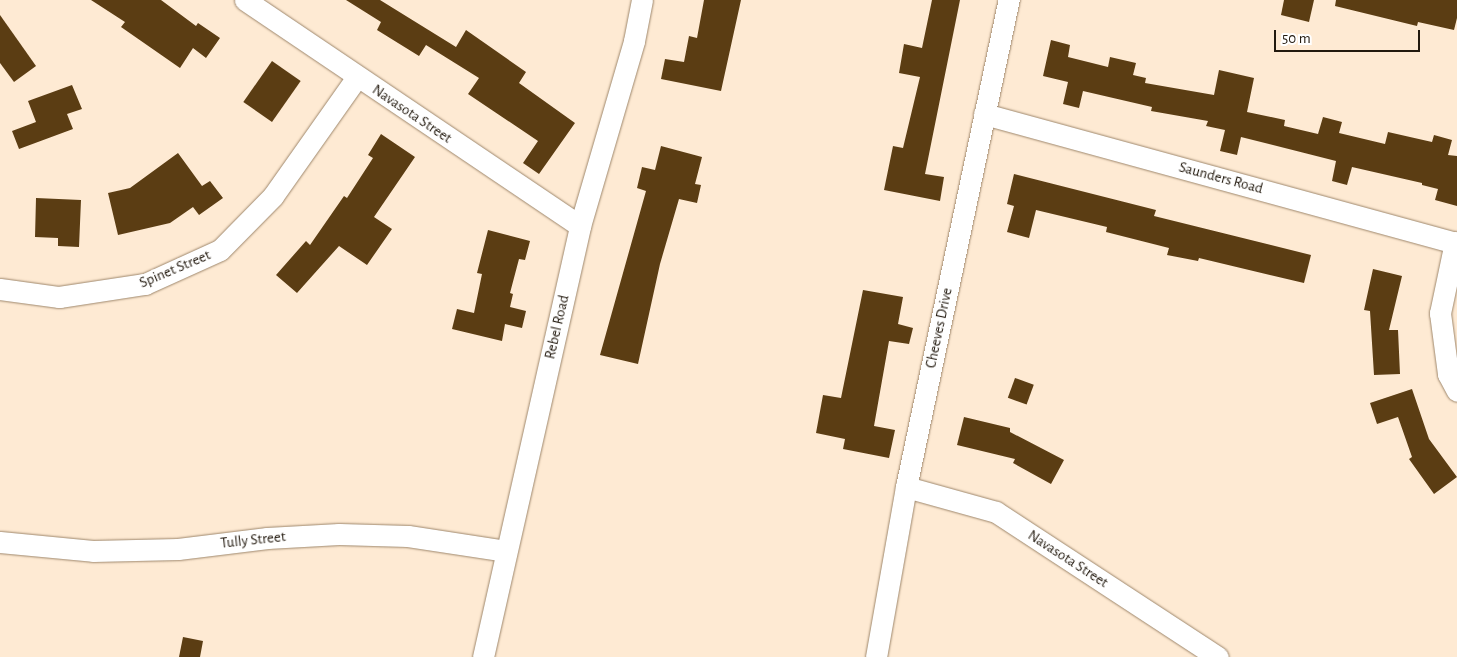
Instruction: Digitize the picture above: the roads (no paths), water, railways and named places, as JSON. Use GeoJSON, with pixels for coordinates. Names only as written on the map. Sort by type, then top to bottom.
{"type":"FeatureCollection","features":[{"type":"Feature","properties":{"kind":"street","name":"Navasota Street"},"geometry":{"type":"LineString","coordinates":[[245,0],[580,226]]}},
{"type":"Feature","properties":{"kind":"street","name":"Rebel Road"},"geometry":{"type":"LineString","coordinates":[[483,657],[580,226],[634,40],[642,0]]}},
{"type":"Feature","properties":{"kind":"street","name":"Cheeves Drive"},"geometry":{"type":"LineString","coordinates":[[876,657],[906,487],[1009,0]]}},
{"type":"Feature","properties":{"kind":"street","name":"Spinet Street"},"geometry":{"type":"LineString","coordinates":[[0,289],[59,297],[146,284],[220,250],[273,196],[357,77]]}},
{"type":"Feature","properties":{"kind":"street","name":"Saunders Road"},"geometry":{"type":"LineString","coordinates":[[984,114],[1456,242]]}},
{"type":"Feature","properties":{"kind":"street"},"geometry":{"type":"LineString","coordinates":[[1456,242],[1440,313],[1448,374],[1457,391]]}},
{"type":"Feature","properties":{"kind":"street","name":"Navasota Street"},"geometry":{"type":"LineString","coordinates":[[906,487],[996,512],[1218,657]]}},
{"type":"Feature","properties":{"kind":"street","name":"Tully Street"},"geometry":{"type":"LineString","coordinates":[[0,542],[93,551],[159,549],[267,538],[339,534],[408,536],[506,551]]}}]}
